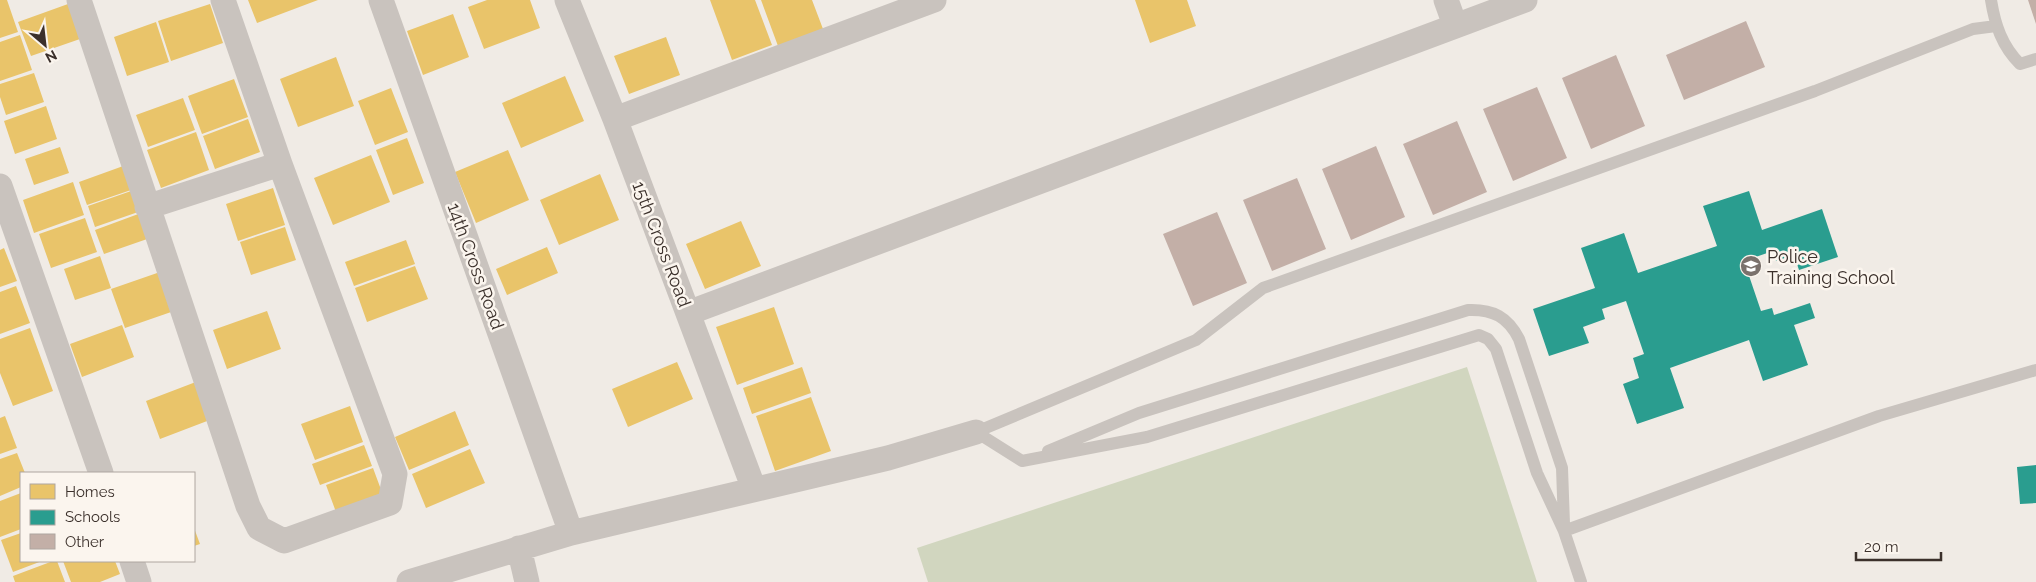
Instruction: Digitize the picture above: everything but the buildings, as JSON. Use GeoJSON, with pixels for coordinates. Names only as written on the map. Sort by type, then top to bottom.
{"type":"FeatureCollection","features":[{"type":"Feature","properties":{"kind":"street"},"geometry":{"type":"LineString","coordinates":[[79,0],[248,506],[259,528],[284,541],[390,503],[395,474],[280,164],[223,0]]}},
{"type":"Feature","properties":{"kind":"street","name":"14th Cross Road"},"geometry":{"type":"LineString","coordinates":[[381,0],[571,533]]}},
{"type":"Feature","properties":{"kind":"street","name":"15th Cross Road"},"geometry":{"type":"LineString","coordinates":[[567,0],[615,119],[754,489]]}},
{"type":"Feature","properties":{"kind":"street"},"geometry":{"type":"LineString","coordinates":[[615,119],[934,0]]}},
{"type":"Feature","properties":{"kind":"street"},"geometry":{"type":"LineString","coordinates":[[1446,0],[1455,25]]}},
{"type":"Feature","properties":{"kind":"street"},"geometry":{"type":"LineString","coordinates":[[688,313],[1525,0]]}},
{"type":"Feature","properties":{"kind":"street"},"geometry":{"type":"LineString","coordinates":[[147,207],[280,164]]}},
{"type":"Feature","properties":{"kind":"street"},"geometry":{"type":"LineString","coordinates":[[0,186],[101,472]]}},
{"type":"Feature","properties":{"kind":"street"},"geometry":{"type":"LineString","coordinates":[[409,582],[571,533],[888,458],[976,432]]}},
{"type":"Feature","properties":{"kind":"street"},"geometry":{"type":"LineString","coordinates":[[519,548],[527,582]]}},
{"type":"Feature","properties":{"kind":"street"},"geometry":{"type":"LineString","coordinates":[[132,562],[139,582]]}},
{"type":"Feature","properties":{"kind":"lane"},"geometry":{"type":"LineString","coordinates":[[1991,0],[1996,26],[2007,52],[2020,64],[2036,59]]}},
{"type":"Feature","properties":{"kind":"lane"},"geometry":{"type":"LineString","coordinates":[[976,432],[1196,340],[1263,288],[1815,90],[1973,30],[1996,26]]}},
{"type":"Feature","properties":{"kind":"lane"},"geometry":{"type":"LineString","coordinates":[[1022,461],[1139,413],[1468,310],[1480,310],[1504,318],[1513,327],[1519,339],[1562,468],[1564,531]]}},
{"type":"Feature","properties":{"kind":"lane"},"geometry":{"type":"LineString","coordinates":[[976,432],[1022,461],[1147,437],[1479,335],[1488,338],[1496,349],[1537,473],[1564,531],[1581,582]]}},
{"type":"Feature","properties":{"kind":"lane"},"geometry":{"type":"LineString","coordinates":[[1564,531],[1879,416],[2036,370]]}},
{"type":"Feature","properties":{"kind":"green space"},"geometry":{"type":"Polygon","coordinates":[[[1467,367],[1537,582],[928,582],[917,548],[1467,367]]]}},
{"type":"Feature","properties":{"kind":"place","name":"Police Training School"},"geometry":{"type":"Point","coordinates":[1751,266]}}]}
